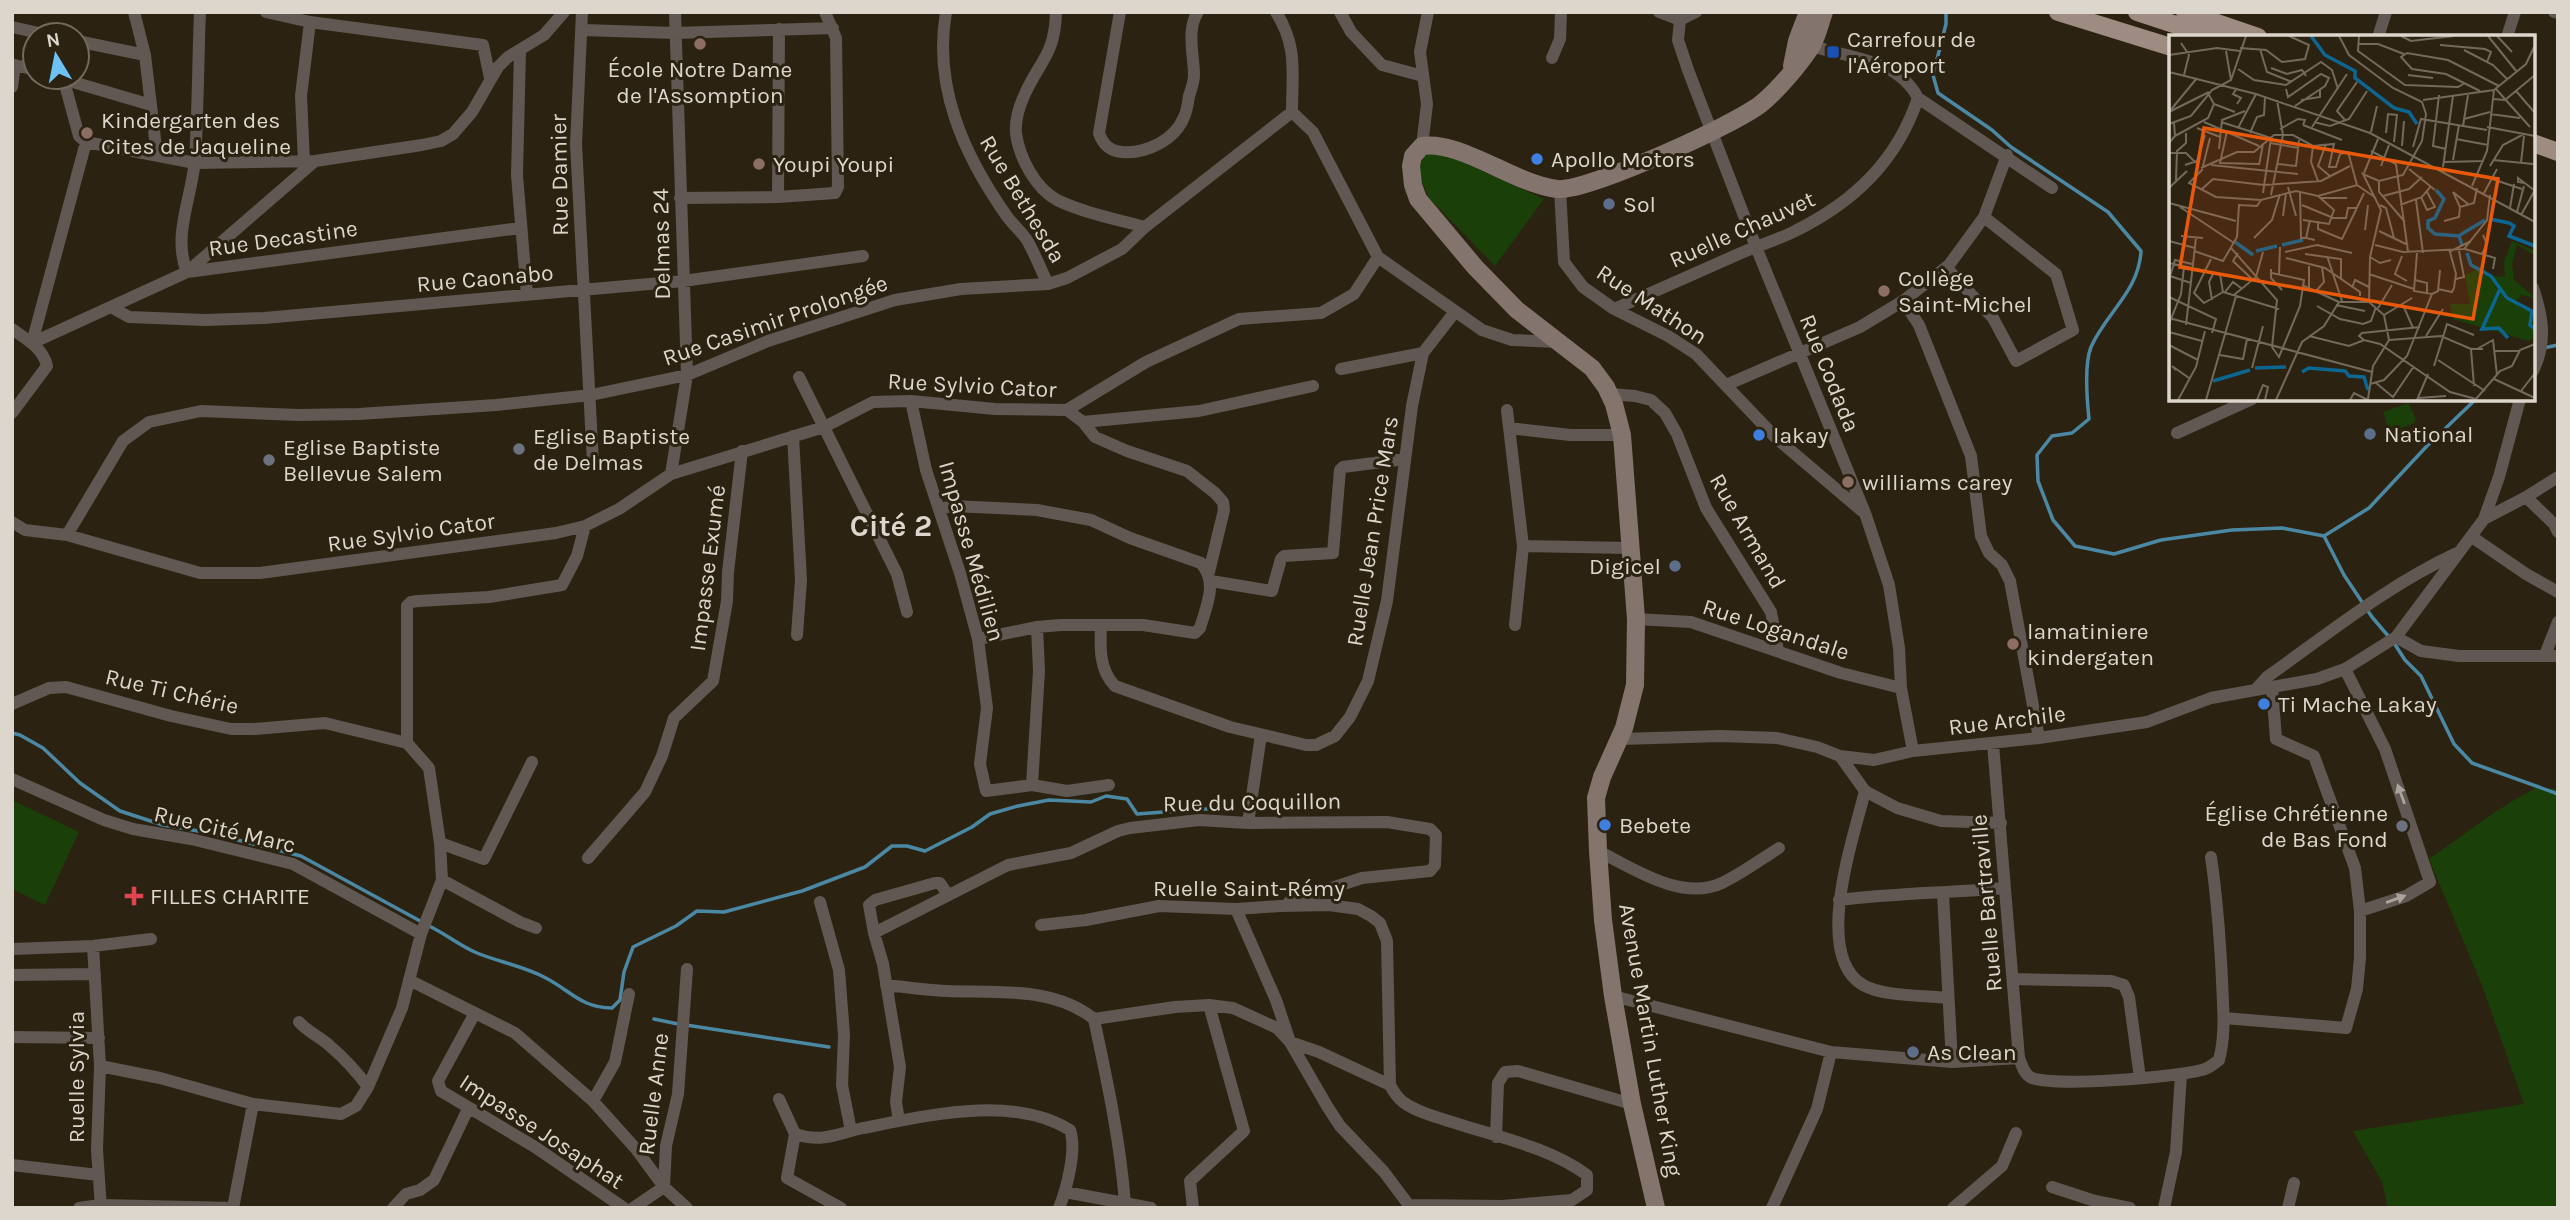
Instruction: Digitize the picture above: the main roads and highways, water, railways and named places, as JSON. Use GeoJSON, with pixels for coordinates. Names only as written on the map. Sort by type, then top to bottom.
{"type":"FeatureCollection","features":[{"type":"Feature","properties":{"kind":"main road"},"geometry":{"type":"LineString","coordinates":[[1812,29],[1831,12]]}},
{"type":"Feature","properties":{"kind":"main road"},"geometry":{"type":"LineString","coordinates":[[2058,12],[2169,46]]}},
{"type":"Feature","properties":{"kind":"main road"},"geometry":{"type":"LineString","coordinates":[[2096,12],[2169,36]]}},
{"type":"Feature","properties":{"kind":"main road"},"geometry":{"type":"LineString","coordinates":[[2137,12],[2207,35]]}},
{"type":"Feature","properties":{"kind":"main road"},"geometry":{"type":"LineString","coordinates":[[2185,12],[2252,35]]}},
{"type":"Feature","properties":{"kind":"main road","name":"Avenue Martin Luther King"},"geometry":{"type":"LineString","coordinates":[[1656,1208],[1632,1104],[1614,996],[1603,920],[1598,851],[1596,798],[1602,777],[1620,738],[1635,685],[1636,620],[1622,436],[1610,394],[1592,368],[1517,310],[1475,267],[1418,199],[1411,166],[1413,156],[1422,146],[1434,144],[1467,155],[1527,182],[1560,189],[1585,185],[1712,132],[1760,105],[1792,69],[1812,29]]}},
{"type":"Feature","properties":{"kind":"main road"},"geometry":{"type":"LineString","coordinates":[[2535,145],[2558,152]]}},
{"type":"Feature","properties":{"kind":"main road"},"geometry":{"type":"LineString","coordinates":[[2535,156],[2558,164]]}},
{"type":"Feature","properties":{"kind":"waterway"},"geometry":{"type":"LineString","coordinates":[[1946,12],[1946,24],[1933,75],[1938,93],[1992,130],[2011,147],[2108,212],[2141,251],[2139,265],[2128,290],[2091,347],[2087,373],[2089,419],[2072,433],[2052,436],[2037,455],[2038,481],[2053,520],[2075,546],[2114,554],[2161,540],[2232,530],[2282,528],[2324,536],[2344,575],[2389,637]]}},
{"type":"Feature","properties":{"kind":"waterway"},"geometry":{"type":"LineString","coordinates":[[2535,350],[2558,345]]}},
{"type":"Feature","properties":{"kind":"waterway"},"geometry":{"type":"LineString","coordinates":[[2324,536],[2369,508],[2474,401]]}},
{"type":"Feature","properties":{"kind":"waterway"},"geometry":{"type":"LineString","coordinates":[[2394,643],[2405,660],[2421,676],[2454,744],[2472,763],[2558,794]]}},
{"type":"Feature","properties":{"kind":"waterway"},"geometry":{"type":"LineString","coordinates":[[12,733],[43,748],[80,783],[120,811],[163,825],[210,833],[301,856],[422,922]]}},
{"type":"Feature","properties":{"kind":"waterway"},"geometry":{"type":"LineString","coordinates":[[429,926],[477,953],[544,977],[584,1002],[612,1008],[620,1000],[624,972],[633,947],[676,926],[697,911],[724,912],[802,891],[865,867],[892,846],[907,846],[925,851],[972,827],[990,814],[1049,800],[1091,802],[1106,796],[1127,799],[1137,814],[1218,808]]}},
{"type":"Feature","properties":{"kind":"waterway"},"geometry":{"type":"LineString","coordinates":[[654,1019],[678,1024]]}},
{"type":"Feature","properties":{"kind":"waterway"},"geometry":{"type":"LineString","coordinates":[[686,1025],[829,1047]]}},
{"type":"Feature","properties":{"kind":"place","name":"École Notre Dame de l'Assomption"},"geometry":{"type":"Point","coordinates":[700,44]}},
{"type":"Feature","properties":{"kind":"place","name":"Carrefour de l'Aéroport"},"geometry":{"type":"Point","coordinates":[1833,52]}},
{"type":"Feature","properties":{"kind":"place","name":"Kindergarten des Cites de Jaqueline"},"geometry":{"type":"Point","coordinates":[87,133]}},
{"type":"Feature","properties":{"kind":"place","name":"Apollo Motors"},"geometry":{"type":"Point","coordinates":[1537,159]}},
{"type":"Feature","properties":{"kind":"place","name":"Youpi Youpi"},"geometry":{"type":"Point","coordinates":[759,164]}},
{"type":"Feature","properties":{"kind":"place","name":"Sol"},"geometry":{"type":"Point","coordinates":[1609,204]}},
{"type":"Feature","properties":{"kind":"place","name":"Collège Saint-Michel"},"geometry":{"type":"Point","coordinates":[1884,291]}},
{"type":"Feature","properties":{"kind":"place","name":"National"},"geometry":{"type":"Point","coordinates":[2370,434]}},
{"type":"Feature","properties":{"kind":"place","name":"lakay"},"geometry":{"type":"Point","coordinates":[1759,435]}},
{"type":"Feature","properties":{"kind":"place","name":"Eglise Baptiste de Delmas"},"geometry":{"type":"Point","coordinates":[519,449]}},
{"type":"Feature","properties":{"kind":"place","name":"Eglise Baptiste Bellevue Salem"},"geometry":{"type":"Point","coordinates":[269,460]}},
{"type":"Feature","properties":{"kind":"place","name":"williams carey"},"geometry":{"type":"Point","coordinates":[1848,482]}},
{"type":"Feature","properties":{"kind":"place","name":"Digicel"},"geometry":{"type":"Point","coordinates":[1675,566]}},
{"type":"Feature","properties":{"kind":"place","name":"lamatiniere kindergaten"},"geometry":{"type":"Point","coordinates":[2013,644]}},
{"type":"Feature","properties":{"kind":"place","name":"Ti Mache Lakay"},"geometry":{"type":"Point","coordinates":[2264,704]}},
{"type":"Feature","properties":{"kind":"place","name":"Bebete"},"geometry":{"type":"Point","coordinates":[1605,825]}},
{"type":"Feature","properties":{"kind":"place","name":"Église Chrétienne de Bas Fond"},"geometry":{"type":"Point","coordinates":[2402,826]}},
{"type":"Feature","properties":{"kind":"place","name":"FILLES CHARITE"},"geometry":{"type":"Point","coordinates":[134,896]}},
{"type":"Feature","properties":{"kind":"place","name":"As Clean"},"geometry":{"type":"Point","coordinates":[1913,1052]}},
{"type":"Feature","properties":{"kind":"district","name":"Cité 2"},"geometry":{"type":"Point","coordinates":[891,526]}}]}
